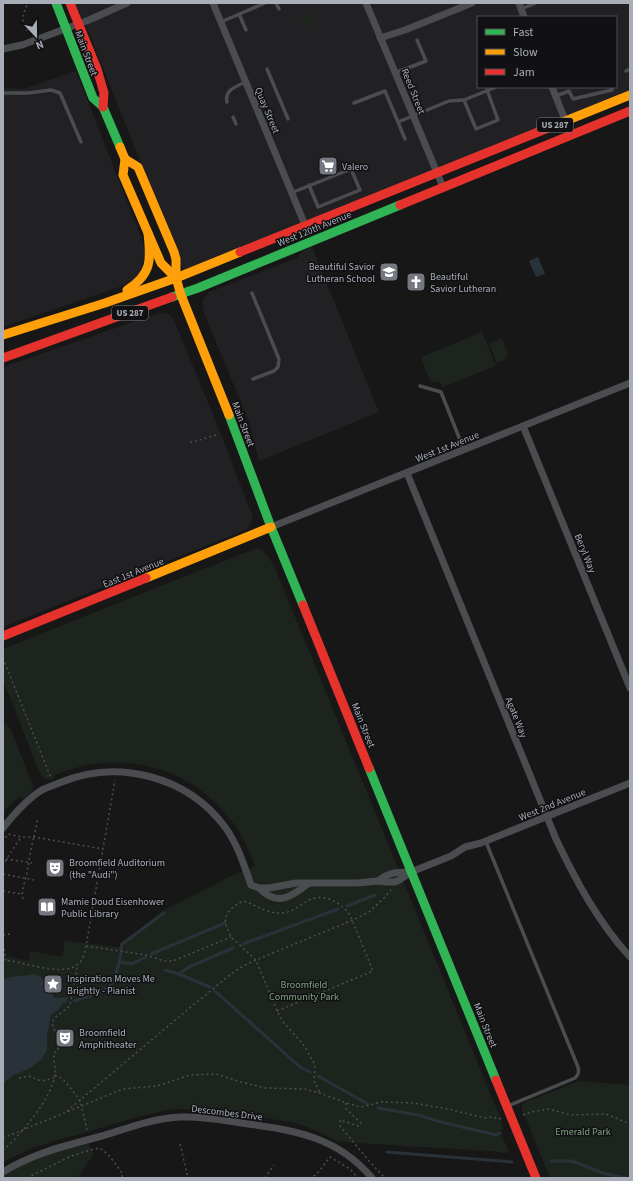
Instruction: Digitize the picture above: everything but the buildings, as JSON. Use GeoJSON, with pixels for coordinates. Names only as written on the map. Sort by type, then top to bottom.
{"type":"FeatureCollection","features":[{"type":"Feature","properties":{"kind":"main road","name":"Main Street"},"geometry":{"type":"LineString","coordinates":[[56,3],[92,98],[103,107]]}},
{"type":"Feature","properties":{"kind":"main road","name":"Main Street"},"geometry":{"type":"LineString","coordinates":[[70,3],[97,69],[104,93],[103,107],[125,159],[123,175],[161,263],[176,278]]}},
{"type":"Feature","properties":{"kind":"main road","name":"West 120th Avenue"},"geometry":{"type":"LineString","coordinates":[[3,335],[105,303],[176,278],[630,95]]}},
{"type":"Feature","properties":{"kind":"main road","name":"West 120th Avenue"},"geometry":{"type":"LineString","coordinates":[[3,358],[181,294],[630,112]]}},
{"type":"Feature","properties":{"kind":"main road","name":"Main Street"},"geometry":{"type":"LineString","coordinates":[[125,159],[138,167],[176,259],[176,278],[181,294],[271,527],[536,1178]]}},
{"type":"Feature","properties":{"kind":"main road"},"geometry":{"type":"LineString","coordinates":[[105,303],[137,284],[142,278],[150,259],[148,233]]}},
{"type":"Feature","properties":{"kind":"main road","name":"East 1st Avenue"},"geometry":{"type":"LineString","coordinates":[[3,636],[271,527]]}},
{"type":"Feature","properties":{"kind":"street"},"geometry":{"type":"LineString","coordinates":[[3,50],[22,45],[79,24],[127,3]]}},
{"type":"Feature","properties":{"kind":"street","name":"Quay Street"},"geometry":{"type":"LineString","coordinates":[[214,3],[245,82],[305,225]]}},
{"type":"Feature","properties":{"kind":"street","name":"Reed Street"},"geometry":{"type":"LineString","coordinates":[[366,3],[443,187]]}},
{"type":"Feature","properties":{"kind":"street"},"geometry":{"type":"LineString","coordinates":[[380,38],[405,30],[472,3]]}},
{"type":"Feature","properties":{"kind":"street"},"geometry":{"type":"LineString","coordinates":[[520,6],[524,16]]}},
{"type":"Feature","properties":{"kind":"street"},"geometry":{"type":"LineString","coordinates":[[552,88],[572,135]]}},
{"type":"Feature","properties":{"kind":"street","name":"West 1st Avenue"},"geometry":{"type":"LineString","coordinates":[[271,527],[630,383]]}},
{"type":"Feature","properties":{"kind":"street","name":"Beryl Way"},"geometry":{"type":"LineString","coordinates":[[523,426],[630,688]]}},
{"type":"Feature","properties":{"kind":"street","name":"Agate Way"},"geometry":{"type":"LineString","coordinates":[[407,473],[556,839],[573,874],[601,920],[630,956]]}},
{"type":"Feature","properties":{"kind":"street"},"geometry":{"type":"LineString","coordinates":[[3,828],[11,818],[41,791],[66,780],[83,775],[116,771],[132,773],[159,779],[183,790],[200,801],[215,815],[226,829],[240,852],[251,885],[259,888],[273,888],[296,883],[308,884]]}},
{"type":"Feature","properties":{"kind":"street","name":"West 2nd Avenue"},"geometry":{"type":"LineString","coordinates":[[308,884],[378,881],[384,876],[393,872],[411,872],[451,856],[465,847],[484,842],[630,783]]}},
{"type":"Feature","properties":{"kind":"street"},"geometry":{"type":"LineString","coordinates":[[259,888],[266,895],[281,899],[297,892],[308,884]]}},
{"type":"Feature","properties":{"kind":"street","name":"Descombes Drive"},"geometry":{"type":"LineString","coordinates":[[3,1172],[37,1155],[139,1125],[170,1118],[196,1117],[286,1129],[309,1136],[329,1144],[360,1166],[372,1178]]}},
{"type":"Feature","properties":{"kind":"lane"},"geometry":{"type":"LineString","coordinates":[[221,22],[265,3]]}},
{"type":"Feature","properties":{"kind":"lane"},"geometry":{"type":"LineString","coordinates":[[276,3],[279,9]]}},
{"type":"Feature","properties":{"kind":"lane"},"geometry":{"type":"LineString","coordinates":[[520,6],[536,3]]}},
{"type":"Feature","properties":{"kind":"lane"},"geometry":{"type":"LineString","coordinates":[[239,14],[246,30]]}},
{"type":"Feature","properties":{"kind":"lane"},"geometry":{"type":"LineString","coordinates":[[395,73],[426,61],[417,40]]}},
{"type":"Feature","properties":{"kind":"lane"},"geometry":{"type":"LineString","coordinates":[[267,69],[288,119]]}},
{"type":"Feature","properties":{"kind":"lane"},"geometry":{"type":"LineString","coordinates":[[227,102],[227,95],[230,90],[245,82]]}},
{"type":"Feature","properties":{"kind":"lane"},"geometry":{"type":"LineString","coordinates":[[398,122],[449,101],[464,100],[493,88]]}},
{"type":"Feature","properties":{"kind":"lane"},"geometry":{"type":"LineString","coordinates":[[556,96],[569,91],[573,99],[612,90],[612,88]]}},
{"type":"Feature","properties":{"kind":"lane"},"geometry":{"type":"LineString","coordinates":[[3,93],[28,94],[51,90],[60,93],[81,142]]}},
{"type":"Feature","properties":{"kind":"lane"},"geometry":{"type":"LineString","coordinates":[[464,100],[476,129],[498,120],[488,90]]}},
{"type":"Feature","properties":{"kind":"lane"},"geometry":{"type":"LineString","coordinates":[[354,103],[385,91],[405,139]]}},
{"type":"Feature","properties":{"kind":"lane"},"geometry":{"type":"LineString","coordinates":[[233,117],[236,124]]}},
{"type":"Feature","properties":{"kind":"lane"},"geometry":{"type":"LineString","coordinates":[[292,193],[309,186],[351,169],[360,190],[318,207],[309,186]]}},
{"type":"Feature","properties":{"kind":"lane"},"geometry":{"type":"LineString","coordinates":[[252,293],[279,359],[278,367],[274,371],[253,379]]}},
{"type":"Feature","properties":{"kind":"lane"},"geometry":{"type":"LineString","coordinates":[[420,386],[441,392],[464,450]]}},
{"type":"Feature","properties":{"kind":"lane"},"geometry":{"type":"LineString","coordinates":[[484,842],[579,1071],[575,1078],[507,1106]]}},
{"type":"Feature","properties":{"kind":"path"},"geometry":{"type":"LineString","coordinates":[[27,32],[22,16],[28,3]]}},
{"type":"Feature","properties":{"kind":"path"},"geometry":{"type":"LineString","coordinates":[[190,442],[216,434]]}},
{"type":"Feature","properties":{"kind":"path"},"geometry":{"type":"LineString","coordinates":[[3,658],[52,780]]}},
{"type":"Feature","properties":{"kind":"path"},"geometry":{"type":"LineString","coordinates":[[3,944],[4,960],[31,966],[65,969],[76,966],[81,961],[86,946],[116,771]]}},
{"type":"Feature","properties":{"kind":"path"},"geometry":{"type":"LineString","coordinates":[[23,899],[22,894],[38,818]]}},
{"type":"Feature","properties":{"kind":"path"},"geometry":{"type":"LineString","coordinates":[[3,842],[8,834],[103,849]]}},
{"type":"Feature","properties":{"kind":"path"},"geometry":{"type":"LineString","coordinates":[[3,866],[21,837]]}},
{"type":"Feature","properties":{"kind":"path"},"geometry":{"type":"LineString","coordinates":[[6,859],[32,863]]}},
{"type":"Feature","properties":{"kind":"path"},"geometry":{"type":"LineString","coordinates":[[3,874],[34,880]]}},
{"type":"Feature","properties":{"kind":"path"},"geometry":{"type":"LineString","coordinates":[[67,1112],[231,974],[256,960],[369,912],[392,888]]}},
{"type":"Feature","properties":{"kind":"path"},"geometry":{"type":"LineString","coordinates":[[3,891],[22,894]]}},
{"type":"Feature","properties":{"kind":"path"},"geometry":{"type":"LineString","coordinates":[[277,1011],[373,971],[352,920],[346,910],[336,901],[316,898],[292,911],[279,914],[275,914],[243,901],[227,912],[225,923],[231,937],[256,960],[277,1011],[283,1022],[303,1044],[315,1065],[314,1081],[320,1093]]}},
{"type":"Feature","properties":{"kind":"path"},"geometry":{"type":"LineString","coordinates":[[3,935],[10,934]]}},
{"type":"Feature","properties":{"kind":"path"},"geometry":{"type":"LineString","coordinates":[[86,946],[146,955],[169,962],[231,937]]}},
{"type":"Feature","properties":{"kind":"path"},"geometry":{"type":"LineString","coordinates":[[3,1150],[13,1142],[45,1102],[52,1088],[55,1077],[54,1053],[58,1050],[59,1037],[53,1028],[54,1019],[57,1015],[68,1009],[70,1005],[76,976],[76,966]]}},
{"type":"Feature","properties":{"kind":"path"},"geometry":{"type":"LineString","coordinates":[[3,1138],[123,1090],[157,1086],[190,1076],[216,1074],[266,1088],[305,1089],[361,1107],[381,1102],[413,1103],[448,1109],[485,1118],[492,1117],[501,1119]]}},
{"type":"Feature","properties":{"kind":"path"},"geometry":{"type":"LineString","coordinates":[[19,1078],[29,1076],[41,1080],[55,1077],[63,1080],[80,1100],[87,1130],[89,1132]]}},
{"type":"Feature","properties":{"kind":"path"},"geometry":{"type":"LineString","coordinates":[[346,1103],[346,1109],[360,1123],[358,1126],[340,1120],[340,1126],[385,1178]]}},
{"type":"Feature","properties":{"kind":"path"},"geometry":{"type":"LineString","coordinates":[[523,1115],[548,1109],[572,1115],[606,1114],[630,1124]]}},
{"type":"Feature","properties":{"kind":"path"},"geometry":{"type":"LineString","coordinates":[[180,1144],[188,1178]]}},
{"type":"Feature","properties":{"kind":"path"},"geometry":{"type":"LineString","coordinates":[[93,1146],[94,1150]]}},
{"type":"Feature","properties":{"kind":"path"},"geometry":{"type":"LineString","coordinates":[[27,1178],[69,1157],[99,1148],[102,1148],[122,1173],[123,1177]]}},
{"type":"Feature","properties":{"kind":"path"},"geometry":{"type":"LineString","coordinates":[[309,1178],[316,1175],[330,1157],[350,1169],[358,1178]]}},
{"type":"Feature","properties":{"kind":"path"},"geometry":{"type":"LineString","coordinates":[[265,1178],[274,1166]]}},
{"type":"Feature","properties":{"kind":"shaded area"},"geometry":{"type":"Polygon","coordinates":[[[75,3],[630,3],[630,94],[185,274],[89,33],[75,3]]]}},
{"type":"Feature","properties":{"kind":"shaded area"},"geometry":{"type":"Polygon","coordinates":[[[76,71],[141,237],[145,256],[139,275],[125,285],[3,327],[3,88],[23,89],[76,71]]]}},
{"type":"Feature","properties":{"kind":"shaded area"},"geometry":{"type":"Polygon","coordinates":[[[312,247],[379,412],[259,461],[249,422],[203,310],[203,299],[209,292],[297,258],[302,251],[312,247]]]}},
{"type":"Feature","properties":{"kind":"shaded area"},"geometry":{"type":"Polygon","coordinates":[[[538,257],[545,274],[536,277],[529,261],[538,257]]]}},
{"type":"Feature","properties":{"kind":"shaded area"},"geometry":{"type":"Polygon","coordinates":[[[159,313],[169,314],[174,320],[252,515],[250,525],[243,531],[3,627],[3,367],[159,313]]]}},
{"type":"Feature","properties":{"kind":"shaded area"},"geometry":{"type":"Polygon","coordinates":[[[34,974],[40,976],[55,998],[68,997],[66,1003],[63,1003],[58,1010],[51,1015],[47,1036],[47,1050],[41,1060],[3,1083],[3,979],[34,974]]]}},
{"type":"Feature","properties":{"kind":"green space"},"geometry":{"type":"Polygon","coordinates":[[[313,13],[317,23],[305,28],[301,18],[313,13]]]}},
{"type":"Feature","properties":{"kind":"green space"},"geometry":{"type":"Polygon","coordinates":[[[482,332],[496,366],[443,387],[441,383],[430,381],[421,357],[482,332]]]}},
{"type":"Feature","properties":{"kind":"green space"},"geometry":{"type":"Polygon","coordinates":[[[502,338],[508,354],[506,359],[497,363],[489,343],[502,338]]]}},
{"type":"Feature","properties":{"kind":"green space","name":"Broomfield Community Park"},"geometry":{"type":"Polygon","coordinates":[[[257,548],[265,553],[275,568],[500,1117],[503,1129],[500,1131],[509,1152],[339,1142],[308,1127],[291,1122],[221,1111],[177,1109],[138,1117],[35,1147],[3,1162],[3,956],[29,961],[30,951],[62,957],[65,941],[118,947],[162,911],[235,874],[254,867],[254,863],[240,834],[222,809],[199,789],[174,775],[146,766],[116,763],[86,766],[55,775],[52,780],[44,778],[39,771],[3,680],[3,649],[257,548]]]}},
{"type":"Feature","properties":{"kind":"green space"},"geometry":{"type":"Polygon","coordinates":[[[3,723],[6,724],[11,730],[33,786],[28,795],[23,799],[19,797],[3,812],[3,723]]]}},
{"type":"Feature","properties":{"kind":"green space","name":"Emerald Park"},"geometry":{"type":"Polygon","coordinates":[[[579,1081],[630,1085],[630,1178],[550,1178],[521,1107],[522,1104],[526,1102],[579,1081]]]}},
{"type":"Feature","properties":{"kind":"green space"},"geometry":{"type":"Polygon","coordinates":[[[86,1140],[94,1154],[77,1178],[3,1178],[3,1172],[11,1167],[86,1140]]]}},
{"type":"Feature","properties":{"kind":"waterway"},"geometry":{"type":"LineString","coordinates":[[347,906],[375,895]]}},
{"type":"Feature","properties":{"kind":"waterway"},"geometry":{"type":"LineString","coordinates":[[243,944],[338,909]]}},
{"type":"Feature","properties":{"kind":"waterway"},"geometry":{"type":"LineString","coordinates":[[121,949],[122,944],[164,913]]}},
{"type":"Feature","properties":{"kind":"waterway"},"geometry":{"type":"LineString","coordinates":[[151,954],[225,923]]}},
{"type":"Feature","properties":{"kind":"waterway"},"geometry":{"type":"LineString","coordinates":[[179,974],[189,967],[233,948]]}},
{"type":"Feature","properties":{"kind":"waterway"},"geometry":{"type":"LineString","coordinates":[[74,1001],[97,993],[110,986],[115,975],[121,953]]}},
{"type":"Feature","properties":{"kind":"waterway"},"geometry":{"type":"LineString","coordinates":[[120,962],[132,964],[146,957]]}},
{"type":"Feature","properties":{"kind":"waterway"},"geometry":{"type":"LineString","coordinates":[[165,970],[179,974],[210,987]]}},
{"type":"Feature","properties":{"kind":"waterway"},"geometry":{"type":"LineString","coordinates":[[215,991],[300,1067],[310,1072]]}},
{"type":"Feature","properties":{"kind":"waterway"},"geometry":{"type":"LineString","coordinates":[[318,1076],[368,1104]]}},
{"type":"Feature","properties":{"kind":"waterway"},"geometry":{"type":"LineString","coordinates":[[378,1108],[418,1115],[496,1135],[500,1133]]}},
{"type":"Feature","properties":{"kind":"waterway"},"geometry":{"type":"LineString","coordinates":[[387,1152],[512,1162]]}},
{"type":"Feature","properties":{"kind":"waterway"},"geometry":{"type":"LineString","coordinates":[[551,1161],[572,1161],[603,1173],[625,1178]]}},
{"type":"Feature","properties":{"kind":"traffic: fast"},"geometry":{"type":"LineString","coordinates":[[56,3],[93,98],[103,107],[120,147]]}},
{"type":"Feature","properties":{"kind":"traffic: fast"},"geometry":{"type":"LineString","coordinates":[[172,297],[198,288],[400,205]]}},
{"type":"Feature","properties":{"kind":"traffic: fast"},"geometry":{"type":"LineString","coordinates":[[229,415],[271,527],[303,605]]}},
{"type":"Feature","properties":{"kind":"traffic: fast"},"geometry":{"type":"LineString","coordinates":[[369,768],[496,1080]]}},
{"type":"Feature","properties":{"kind":"traffic: slow"},"geometry":{"type":"LineString","coordinates":[[563,122],[630,95]]}},
{"type":"Feature","properties":{"kind":"traffic: slow"},"geometry":{"type":"LineString","coordinates":[[120,147],[125,159],[123,175],[161,263],[176,278]]}},
{"type":"Feature","properties":{"kind":"traffic: slow"},"geometry":{"type":"LineString","coordinates":[[125,159],[138,167],[174,252],[176,259],[176,278],[181,295],[229,415]]}},
{"type":"Feature","properties":{"kind":"traffic: slow"},"geometry":{"type":"LineString","coordinates":[[127,290],[141,278],[148,266],[150,251],[148,233]]}},
{"type":"Feature","properties":{"kind":"traffic: slow"},"geometry":{"type":"LineString","coordinates":[[3,335],[105,303],[176,278],[240,252]]}},
{"type":"Feature","properties":{"kind":"traffic: slow"},"geometry":{"type":"LineString","coordinates":[[146,578],[271,527]]}},
{"type":"Feature","properties":{"kind":"traffic: jam"},"geometry":{"type":"LineString","coordinates":[[70,3],[97,69],[104,93],[103,107]]}},
{"type":"Feature","properties":{"kind":"traffic: jam"},"geometry":{"type":"LineString","coordinates":[[400,205],[630,111]]}},
{"type":"Feature","properties":{"kind":"traffic: jam"},"geometry":{"type":"LineString","coordinates":[[240,252],[563,122]]}},
{"type":"Feature","properties":{"kind":"traffic: jam"},"geometry":{"type":"LineString","coordinates":[[3,358],[172,297]]}},
{"type":"Feature","properties":{"kind":"traffic: jam"},"geometry":{"type":"LineString","coordinates":[[3,636],[146,578]]}},
{"type":"Feature","properties":{"kind":"traffic: jam"},"geometry":{"type":"LineString","coordinates":[[303,605],[369,768]]}},
{"type":"Feature","properties":{"kind":"traffic: jam"},"geometry":{"type":"LineString","coordinates":[[496,1080],[536,1178]]}},
{"type":"Feature","properties":{"kind":"place","name":"Valero"},"geometry":{"type":"Point","coordinates":[328,166]}},
{"type":"Feature","properties":{"kind":"place","name":"Beautiful Savior Lutheran School"},"geometry":{"type":"Point","coordinates":[389,272]}},
{"type":"Feature","properties":{"kind":"place","name":"Beautiful Savior Lutheran"},"geometry":{"type":"Point","coordinates":[416,282]}},
{"type":"Feature","properties":{"kind":"place","name":"Broomfield Auditorium (the \"Audi\")"},"geometry":{"type":"Point","coordinates":[55,868]}},
{"type":"Feature","properties":{"kind":"place","name":"Mamie Doud Eisenhower Public Library"},"geometry":{"type":"Point","coordinates":[47,907]}},
{"type":"Feature","properties":{"kind":"place","name":"Inspiration Moves Me Brightly - Pianist"},"geometry":{"type":"Point","coordinates":[53,984]}},
{"type":"Feature","properties":{"kind":"place","name":"Broomfield Amphitheater"},"geometry":{"type":"Point","coordinates":[65,1038]}}]}
